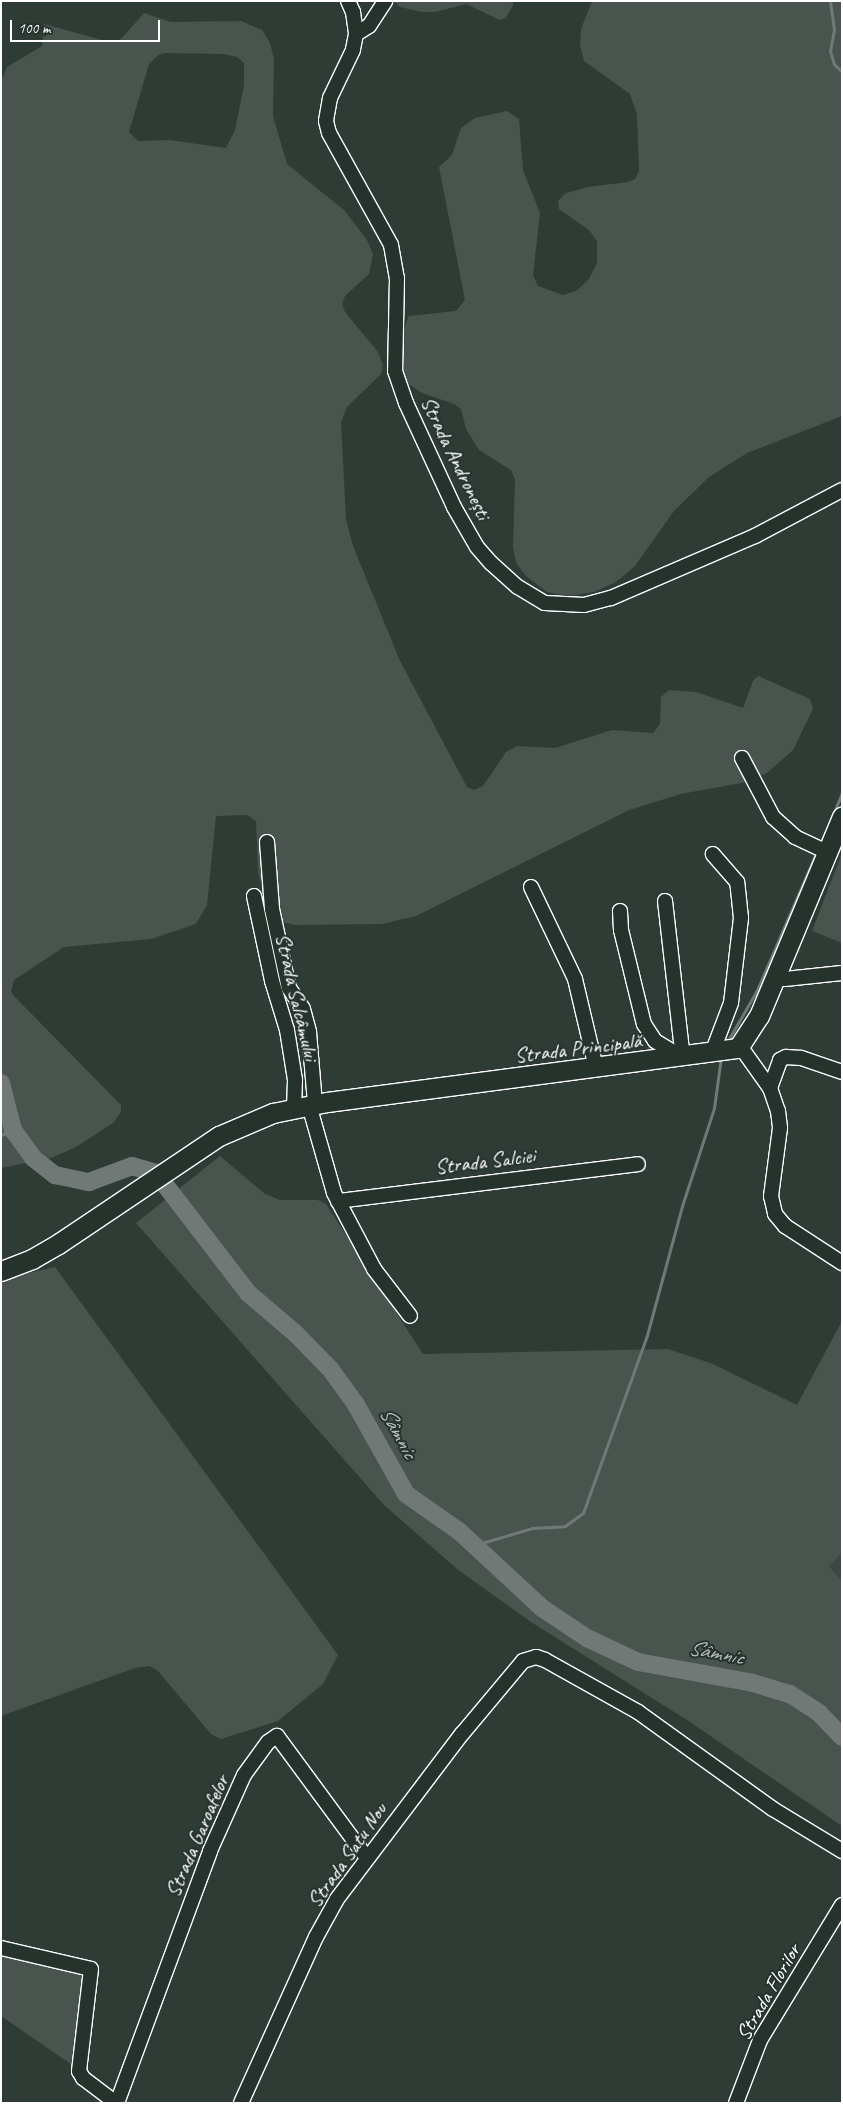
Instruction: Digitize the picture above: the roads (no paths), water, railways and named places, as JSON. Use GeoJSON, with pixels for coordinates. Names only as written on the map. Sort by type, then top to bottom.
{"type":"FeatureCollection","features":[{"type":"Feature","properties":{"kind":"main road"},"geometry":{"type":"LineString","coordinates":[[726,1050],[759,1016],[780,978],[821,849],[842,817]]}},
{"type":"Feature","properties":{"kind":"main road","name":"Strada Principală"},"geometry":{"type":"LineString","coordinates":[[1,1271],[32,1259],[79,1230],[234,1127],[306,1106],[683,1058],[726,1050]]}},
{"type":"Feature","properties":{"kind":"street","name":"Strada Andronești"},"geometry":{"type":"LineString","coordinates":[[348,1],[356,34],[353,50],[330,98],[326,121],[329,133],[391,245],[397,278],[395,371],[406,403],[467,529],[478,547],[506,577],[545,603],[571,606],[598,602],[755,536],[842,490]]}},
{"type":"Feature","properties":{"kind":"street"},"geometry":{"type":"LineString","coordinates":[[356,34],[369,26],[385,1]]}},
{"type":"Feature","properties":{"kind":"street"},"geometry":{"type":"LineString","coordinates":[[742,758],[773,817],[795,837],[821,849]]}},
{"type":"Feature","properties":{"kind":"street"},"geometry":{"type":"LineString","coordinates":[[267,842],[272,909],[290,988],[303,1009],[309,1032],[306,1106],[338,1201],[374,1269],[410,1316]]}},
{"type":"Feature","properties":{"kind":"street"},"geometry":{"type":"LineString","coordinates":[[713,854],[737,882],[741,918],[726,1050],[770,1088]]}},
{"type":"Feature","properties":{"kind":"street"},"geometry":{"type":"LineString","coordinates":[[531,887],[575,979],[596,1068]]}},
{"type":"Feature","properties":{"kind":"street","name":"Strada Salcâmului"},"geometry":{"type":"LineString","coordinates":[[254,896],[272,981],[287,1030],[295,1080],[306,1106]]}},
{"type":"Feature","properties":{"kind":"street"},"geometry":{"type":"LineString","coordinates":[[665,902],[683,1058]]}},
{"type":"Feature","properties":{"kind":"street"},"geometry":{"type":"LineString","coordinates":[[620,911],[621,930],[644,1024],[655,1041],[683,1058]]}},
{"type":"Feature","properties":{"kind":"street"},"geometry":{"type":"LineString","coordinates":[[780,978],[842,973]]}},
{"type":"Feature","properties":{"kind":"street"},"geometry":{"type":"LineString","coordinates":[[842,1072],[802,1058],[786,1057],[780,1060],[770,1088],[780,1128],[771,1196],[775,1214],[801,1238],[842,1262]]}},
{"type":"Feature","properties":{"kind":"street","name":"Strada Salciei"},"geometry":{"type":"LineString","coordinates":[[338,1201],[638,1164]]}},
{"type":"Feature","properties":{"kind":"street","name":"Strada Satu Nou"},"geometry":{"type":"LineString","coordinates":[[241,2103],[319,1930],[366,1858],[513,1671],[530,1658],[545,1660],[638,1712],[773,1809],[842,1851]]}},
{"type":"Feature","properties":{"kind":"street","name":"Strada Garoafelor"},"geometry":{"type":"LineString","coordinates":[[117,2103],[210,1851],[244,1775],[268,1742],[276,1736],[366,1858]]}},
{"type":"Feature","properties":{"kind":"street","name":"Strada Florilor"},"geometry":{"type":"LineString","coordinates":[[736,2103],[760,2040],[842,1905]]}},
{"type":"Feature","properties":{"kind":"street"},"geometry":{"type":"LineString","coordinates":[[1,1948],[92,1969],[79,2071],[83,2078],[117,2103]]}},
{"type":"Feature","properties":{"kind":"waterway"},"geometry":{"type":"LineString","coordinates":[[830,1],[834,29],[830,51],[834,64],[842,72]]}},
{"type":"Feature","properties":{"kind":"waterway"},"geometry":{"type":"LineString","coordinates":[[820,845],[842,793]]}},
{"type":"Feature","properties":{"kind":"waterway"},"geometry":{"type":"LineString","coordinates":[[726,1044],[757,990],[817,851]]}},
{"type":"Feature","properties":{"kind":"waterway"},"geometry":{"type":"LineString","coordinates":[[475,1545],[532,1528],[565,1526],[583,1513],[647,1335],[682,1206],[714,1108],[721,1057]]}},
{"type":"Feature","properties":{"kind":"waterway","name":"Sâmnic"},"geometry":{"type":"LineString","coordinates":[[1,1083],[13,1130],[33,1158],[55,1175],[89,1182],[132,1166],[156,1173],[248,1293],[296,1334],[331,1370],[355,1403],[406,1494],[460,1532],[542,1608],[587,1638],[638,1662],[753,1683],[790,1694],[819,1713],[842,1737]]}},
{"type":"Feature","properties":{"kind":"waterway"},"geometry":{"type":"LineString","coordinates":[[1,1135],[13,1130]]}}]}
